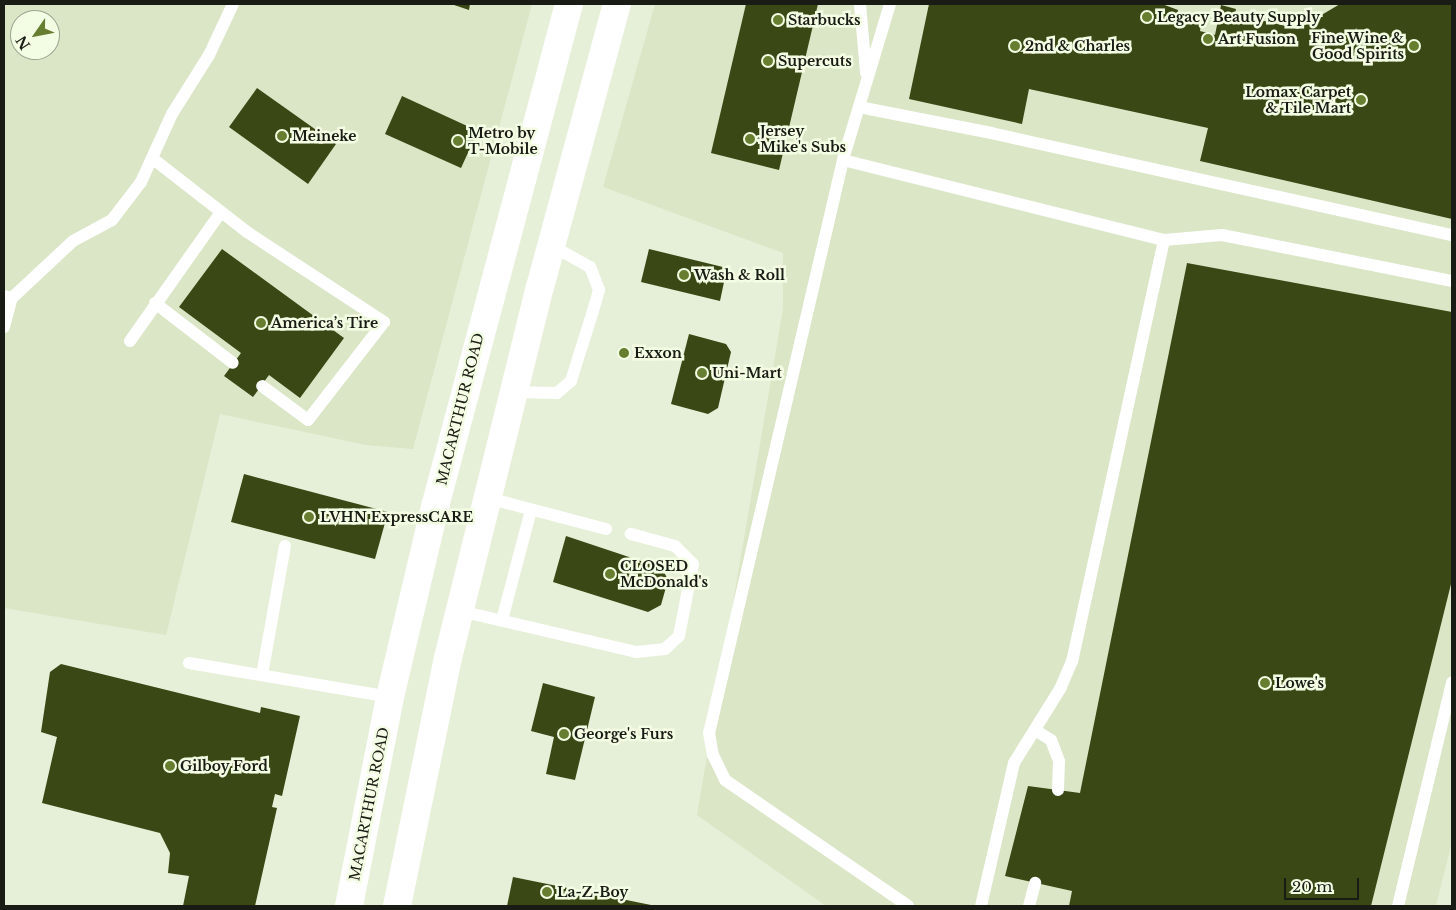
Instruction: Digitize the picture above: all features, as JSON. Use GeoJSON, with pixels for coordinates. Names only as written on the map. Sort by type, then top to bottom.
{"type":"FeatureCollection","features":[{"type":"Feature","properties":{"kind":"highway","name":"MACARTHUR ROAD"},"geometry":{"type":"LineString","coordinates":[[349,906],[390,698],[444,469],[569,4]]}},
{"type":"Feature","properties":{"kind":"highway"},"geometry":{"type":"LineString","coordinates":[[397,906],[460,611],[514,392],[617,4]]}},
{"type":"Feature","properties":{"kind":"lane"},"geometry":{"type":"LineString","coordinates":[[4,327],[8,297],[73,241],[112,220],[141,182],[172,114],[209,55],[233,4]]}},
{"type":"Feature","properties":{"kind":"lane"},"geometry":{"type":"LineString","coordinates":[[860,4],[866,83]]}},
{"type":"Feature","properties":{"kind":"lane"},"geometry":{"type":"LineString","coordinates":[[890,4],[843,160],[709,733],[713,756],[725,780],[908,906]]}},
{"type":"Feature","properties":{"kind":"lane"},"geometry":{"type":"LineString","coordinates":[[859,107],[991,133],[1452,236]]}},
{"type":"Feature","properties":{"kind":"lane"},"geometry":{"type":"LineString","coordinates":[[152,158],[221,212],[384,322],[308,420],[262,386]]}},
{"type":"Feature","properties":{"kind":"lane"},"geometry":{"type":"LineString","coordinates":[[843,160],[1164,240],[1222,235],[1452,282]]}},
{"type":"Feature","properties":{"kind":"lane"},"geometry":{"type":"LineString","coordinates":[[130,341],[221,212]]}},
{"type":"Feature","properties":{"kind":"lane"},"geometry":{"type":"LineString","coordinates":[[982,906],[1014,763],[1060,689],[1072,661],[1164,240]]}},
{"type":"Feature","properties":{"kind":"lane"},"geometry":{"type":"LineString","coordinates":[[514,392],[557,393],[571,381],[593,310],[598,290],[590,267],[552,246]]}},
{"type":"Feature","properties":{"kind":"lane"},"geometry":{"type":"LineString","coordinates":[[155,303],[233,363]]}},
{"type":"Feature","properties":{"kind":"lane"},"geometry":{"type":"LineString","coordinates":[[488,498],[606,529]]}},
{"type":"Feature","properties":{"kind":"lane"},"geometry":{"type":"LineString","coordinates":[[502,620],[531,510]]}},
{"type":"Feature","properties":{"kind":"lane"},"geometry":{"type":"LineString","coordinates":[[460,611],[636,652],[665,649],[679,636],[693,564],[674,546],[631,534]]}},
{"type":"Feature","properties":{"kind":"lane"},"geometry":{"type":"LineString","coordinates":[[262,675],[285,546]]}},
{"type":"Feature","properties":{"kind":"lane"},"geometry":{"type":"LineString","coordinates":[[188,663],[390,698]]}},
{"type":"Feature","properties":{"kind":"lane"},"geometry":{"type":"LineString","coordinates":[[1398,906],[1452,682]]}},
{"type":"Feature","properties":{"kind":"lane"},"geometry":{"type":"LineString","coordinates":[[1035,730],[1051,740],[1059,761],[1058,790]]}},
{"type":"Feature","properties":{"kind":"lane"},"geometry":{"type":"LineString","coordinates":[[1029,906],[1035,883]]}},
{"type":"Feature","properties":{"kind":"shaded area"},"geometry":{"type":"Polygon","coordinates":[[[4,4],[532,4],[413,449],[366,445],[220,414],[166,635],[4,608],[4,4]]]}},
{"type":"Feature","properties":{"kind":"shaded area"},"geometry":{"type":"Polygon","coordinates":[[[655,4],[1452,4],[1452,842],[1436,906],[826,906],[697,815],[783,309],[783,253],[603,187],[655,4]]]}},
{"type":"Feature","properties":{"kind":"building"},"geometry":{"type":"Polygon","coordinates":[[[451,4],[470,4],[469,10],[451,4]]]}},
{"type":"Feature","properties":{"kind":"building"},"geometry":{"type":"Polygon","coordinates":[[[746,4],[818,4],[779,170],[711,153],[746,4]]]}},
{"type":"Feature","properties":{"kind":"building"},"geometry":{"type":"Polygon","coordinates":[[[929,4],[1162,4],[1178,10],[1177,18],[1201,24],[1200,31],[1215,35],[1221,5],[1236,9],[1235,14],[1298,29],[1340,4],[1452,4],[1452,219],[1200,161],[1208,128],[1029,89],[1022,124],[909,99],[929,4]]]}},
{"type":"Feature","properties":{"kind":"building","name":"Meineke"},"geometry":{"type":"Polygon","coordinates":[[[257,88],[336,144],[308,184],[229,127],[257,88]]]}},
{"type":"Feature","properties":{"kind":"building"},"geometry":{"type":"Polygon","coordinates":[[[402,96],[478,131],[461,168],[385,134],[402,96]]]}},
{"type":"Feature","properties":{"kind":"building","name":"America’s Tire"},"geometry":{"type":"Polygon","coordinates":[[[222,249],[344,338],[300,398],[269,375],[253,397],[224,376],[241,353],[179,307],[222,249]]]}},
{"type":"Feature","properties":{"kind":"building","name":"Wash & Roll"},"geometry":{"type":"Polygon","coordinates":[[[649,249],[727,268],[720,301],[641,282],[649,249]]]}},
{"type":"Feature","properties":{"kind":"building","name":"Lowe's"},"geometry":{"type":"Polygon","coordinates":[[[1187,263],[1452,312],[1452,580],[1371,906],[1069,906],[1072,891],[1005,876],[1028,786],[1080,793],[1187,263]]]}},
{"type":"Feature","properties":{"kind":"building","name":"Uni-Mart"},"geometry":{"type":"Polygon","coordinates":[[[689,334],[726,344],[731,352],[718,408],[708,414],[671,404],[689,334]]]}},
{"type":"Feature","properties":{"kind":"building","name":"LVHN ExpressCARE"},"geometry":{"type":"Polygon","coordinates":[[[244,474],[388,512],[375,559],[231,522],[244,474]]]}},
{"type":"Feature","properties":{"kind":"building","name":"CLOSED McDonald's"},"geometry":{"type":"Polygon","coordinates":[[[566,536],[662,568],[668,580],[661,605],[648,612],[553,582],[566,536]]]}},
{"type":"Feature","properties":{"kind":"building","name":"Gilboy Ford"},"geometry":{"type":"Polygon","coordinates":[[[61,664],[260,713],[261,707],[300,716],[282,796],[275,794],[272,807],[277,808],[255,906],[183,906],[189,876],[168,873],[170,853],[160,833],[42,803],[57,737],[41,732],[50,672],[61,664]]]}},
{"type":"Feature","properties":{"kind":"building","name":"George's Furs"},"geometry":{"type":"Polygon","coordinates":[[[543,683],[595,697],[575,780],[546,774],[554,737],[531,731],[543,683]]]}},
{"type":"Feature","properties":{"kind":"building","name":"La-Z-Boy"},"geometry":{"type":"Polygon","coordinates":[[[513,877],[651,905],[651,906],[507,906],[513,877]]]}},
{"type":"Feature","properties":{"kind":"place","name":"Legacy Beauty Supply"},"geometry":{"type":"Point","coordinates":[1147,17]}},
{"type":"Feature","properties":{"kind":"place","name":"Starbucks"},"geometry":{"type":"Point","coordinates":[778,20]}},
{"type":"Feature","properties":{"kind":"place","name":"Art Fusion"},"geometry":{"type":"Point","coordinates":[1208,39]}},
{"type":"Feature","properties":{"kind":"place","name":"2nd & Charles"},"geometry":{"type":"Point","coordinates":[1015,46]}},
{"type":"Feature","properties":{"kind":"place","name":"Fine Wine & Good Spirits"},"geometry":{"type":"Point","coordinates":[1414,46]}},
{"type":"Feature","properties":{"kind":"place","name":"Supercuts"},"geometry":{"type":"Point","coordinates":[768,61]}},
{"type":"Feature","properties":{"kind":"place","name":"Lomax Carpet & Tile Mart"},"geometry":{"type":"Point","coordinates":[1361,100]}},
{"type":"Feature","properties":{"kind":"place","name":"Meineke"},"geometry":{"type":"Point","coordinates":[282,136]}},
{"type":"Feature","properties":{"kind":"place","name":"Jersey Mike's Subs"},"geometry":{"type":"Point","coordinates":[750,139]}},
{"type":"Feature","properties":{"kind":"place","name":"Metro by T-Mobile"},"geometry":{"type":"Point","coordinates":[458,141]}},
{"type":"Feature","properties":{"kind":"place","name":"Wash & Roll"},"geometry":{"type":"Point","coordinates":[684,275]}},
{"type":"Feature","properties":{"kind":"place","name":"America’s Tire"},"geometry":{"type":"Point","coordinates":[261,323]}},
{"type":"Feature","properties":{"kind":"place","name":"Exxon"},"geometry":{"type":"Point","coordinates":[624,353]}},
{"type":"Feature","properties":{"kind":"place","name":"Uni-Mart"},"geometry":{"type":"Point","coordinates":[702,373]}},
{"type":"Feature","properties":{"kind":"place","name":"LVHN ExpressCARE"},"geometry":{"type":"Point","coordinates":[309,517]}},
{"type":"Feature","properties":{"kind":"place","name":"CLOSED McDonald's"},"geometry":{"type":"Point","coordinates":[610,574]}},
{"type":"Feature","properties":{"kind":"place","name":"Lowe's"},"geometry":{"type":"Point","coordinates":[1265,683]}},
{"type":"Feature","properties":{"kind":"place","name":"George's Furs"},"geometry":{"type":"Point","coordinates":[564,734]}},
{"type":"Feature","properties":{"kind":"place","name":"Gilboy Ford"},"geometry":{"type":"Point","coordinates":[170,766]}},
{"type":"Feature","properties":{"kind":"place","name":"La-Z-Boy"},"geometry":{"type":"Point","coordinates":[547,892]}}]}
